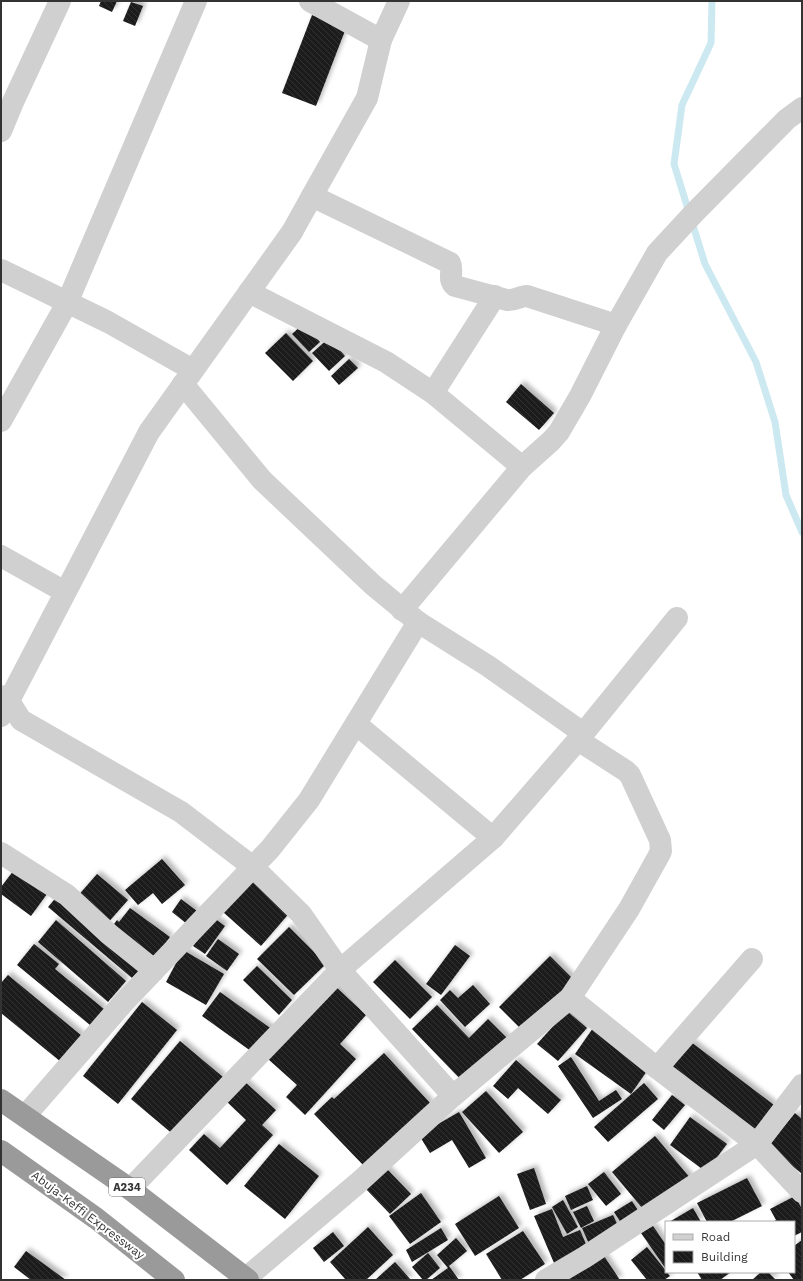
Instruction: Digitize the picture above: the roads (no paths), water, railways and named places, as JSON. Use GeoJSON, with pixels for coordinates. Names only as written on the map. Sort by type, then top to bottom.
{"type":"FeatureCollection","features":[{"type":"Feature","properties":{"kind":"highway","name":"A234"},"geometry":{"type":"LineString","coordinates":[[1,1100],[130,1190],[247,1279]]}},
{"type":"Feature","properties":{"kind":"highway","name":"Abuja-Keffi Expressway"},"geometry":{"type":"LineString","coordinates":[[1,1151],[97,1219],[174,1280]]}},
{"type":"Feature","properties":{"kind":"street"},"geometry":{"type":"LineString","coordinates":[[1,131],[60,1]]}},
{"type":"Feature","properties":{"kind":"street"},"geometry":{"type":"LineString","coordinates":[[1,421],[67,303],[196,1]]}},
{"type":"Feature","properties":{"kind":"street"},"geometry":{"type":"LineString","coordinates":[[310,1],[381,40]]}},
{"type":"Feature","properties":{"kind":"street"},"geometry":{"type":"LineString","coordinates":[[399,1],[381,40],[367,98],[292,232],[150,432],[4,705],[21,720],[182,812],[253,867],[301,914],[340,970],[453,1096]]}},
{"type":"Feature","properties":{"kind":"street"},"geometry":{"type":"LineString","coordinates":[[24,1116],[124,1002],[270,849],[309,800],[356,724],[410,616],[522,467],[560,432],[616,325],[657,253],[695,212],[787,119],[802,108]]}},
{"type":"Feature","properties":{"kind":"street"},"geometry":{"type":"LineString","coordinates":[[312,196],[450,263],[452,270],[450,280],[455,286],[512,300],[527,296],[616,325]]}},
{"type":"Feature","properties":{"kind":"street"},"geometry":{"type":"LineString","coordinates":[[1,270],[108,322],[188,377],[262,480],[373,585],[410,616],[488,666],[626,771],[630,775],[660,840],[661,851],[629,909],[570,998],[453,1096],[358,1183],[247,1279]]}},
{"type":"Feature","properties":{"kind":"street"},"geometry":{"type":"LineString","coordinates":[[249,292],[386,362],[433,393],[522,467]]}},
{"type":"Feature","properties":{"kind":"street"},"geometry":{"type":"LineString","coordinates":[[433,393],[494,296]]}},
{"type":"Feature","properties":{"kind":"street"},"geometry":{"type":"LineString","coordinates":[[1,556],[65,592]]}},
{"type":"Feature","properties":{"kind":"street"},"geometry":{"type":"LineString","coordinates":[[130,1190],[340,970],[493,838],[580,736],[677,618]]}},
{"type":"Feature","properties":{"kind":"street"},"geometry":{"type":"LineString","coordinates":[[356,724],[493,838]]}},
{"type":"Feature","properties":{"kind":"street"},"geometry":{"type":"LineString","coordinates":[[1,854],[67,895],[109,934],[154,970]]}},
{"type":"Feature","properties":{"kind":"street"},"geometry":{"type":"LineString","coordinates":[[657,1068],[752,959]]}},
{"type":"Feature","properties":{"kind":"street"},"geometry":{"type":"LineString","coordinates":[[570,998],[657,1068],[757,1144],[802,1192]]}},
{"type":"Feature","properties":{"kind":"street"},"geometry":{"type":"LineString","coordinates":[[546,1280],[585,1257],[757,1144],[802,1085]]}},
{"type":"Feature","properties":{"kind":"waterway"},"geometry":{"type":"LineString","coordinates":[[712,1],[711,43],[682,105],[674,164],[705,264],[756,362],[775,422],[786,495],[802,532]]}}]}
